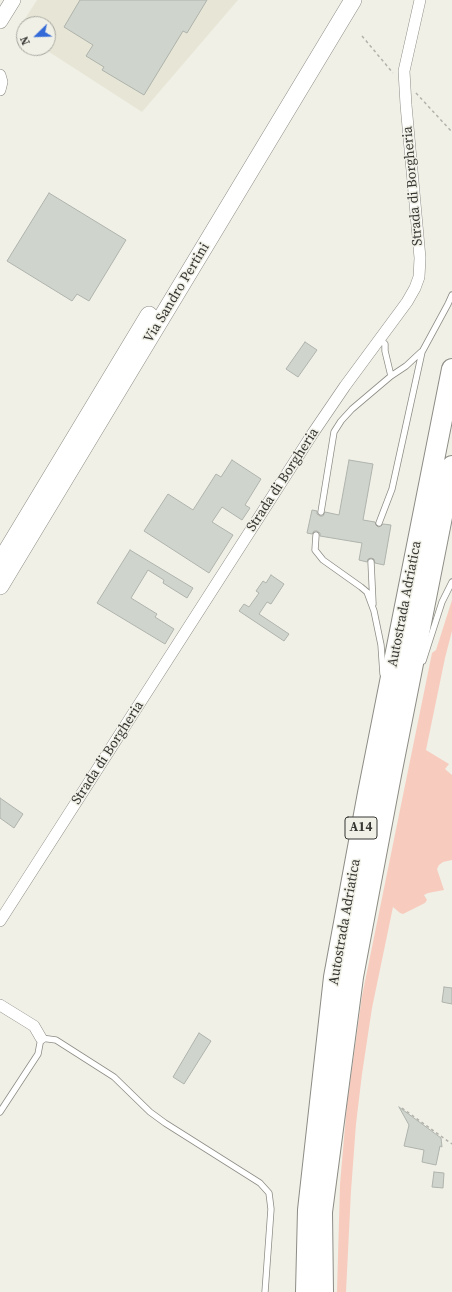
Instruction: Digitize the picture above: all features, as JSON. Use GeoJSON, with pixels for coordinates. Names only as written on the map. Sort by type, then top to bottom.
{"type":"FeatureCollection","features":[{"type":"Feature","properties":{"kind":"highway","name":"Autostrada Adriatica"},"geometry":{"type":"LineString","coordinates":[[306,1292],[308,1210],[334,977],[368,793],[452,369]]}},
{"type":"Feature","properties":{"kind":"highway","name":"Autostrada Adriatica"},"geometry":{"type":"LineString","coordinates":[[323,1292],[322,1212],[353,977],[391,774],[452,466]]}},
{"type":"Feature","properties":{"kind":"main road","name":"Via Sandro Pertini"},"geometry":{"type":"LineString","coordinates":[[0,562],[339,0]]}},
{"type":"Feature","properties":{"kind":"main road","name":"Via Sandro Pertini"},"geometry":{"type":"LineString","coordinates":[[0,586],[353,0]]}},
{"type":"Feature","properties":{"kind":"street"},"geometry":{"type":"LineString","coordinates":[[0,21],[13,0]]}},
{"type":"Feature","properties":{"kind":"street","name":"Strada di Borgheria"},"geometry":{"type":"LineString","coordinates":[[0,921],[313,433],[345,386],[407,302],[415,288],[419,276],[420,258],[404,71],[420,0]]}},
{"type":"Feature","properties":{"kind":"street"},"geometry":{"type":"LineString","coordinates":[[0,74],[2,82],[0,90]]}},
{"type":"Feature","properties":{"kind":"street"},"geometry":{"type":"LineString","coordinates":[[0,1005],[34,1026],[42,1038]]}},
{"type":"Feature","properties":{"kind":"lane"},"geometry":{"type":"LineString","coordinates":[[379,523],[392,489],[422,352],[452,295]]}},
{"type":"Feature","properties":{"kind":"lane"},"geometry":{"type":"LineString","coordinates":[[380,340],[385,344],[385,351],[391,376]]}},
{"type":"Feature","properties":{"kind":"lane"},"geometry":{"type":"LineString","coordinates":[[321,512],[334,432],[341,421],[352,409],[422,352]]}},
{"type":"Feature","properties":{"kind":"lane"},"geometry":{"type":"LineString","coordinates":[[316,535],[316,550],[323,560],[367,592],[374,611],[382,646],[382,680]]}},
{"type":"Feature","properties":{"kind":"lane"},"geometry":{"type":"LineString","coordinates":[[371,562],[374,611]]}},
{"type":"Feature","properties":{"kind":"lane"},"geometry":{"type":"LineString","coordinates":[[421,667],[442,602],[452,582]]}},
{"type":"Feature","properties":{"kind":"lane"},"geometry":{"type":"LineString","coordinates":[[391,774],[413,698]]}},
{"type":"Feature","properties":{"kind":"lane"},"geometry":{"type":"LineString","coordinates":[[368,793],[371,743]]}},
{"type":"Feature","properties":{"kind":"lane"},"geometry":{"type":"LineString","coordinates":[[0,1112],[38,1054],[42,1038],[56,1040],[114,1077],[150,1112],[260,1183],[269,1193],[270,1210],[265,1292]]}},
{"type":"Feature","properties":{"kind":"path"},"geometry":{"type":"LineString","coordinates":[[362,36],[393,73],[415,92],[452,132]]}},
{"type":"Feature","properties":{"kind":"path"},"geometry":{"type":"LineString","coordinates":[[402,1108],[452,1144]]}},
{"type":"Feature","properties":{"kind":"shaded area"},"geometry":{"type":"Polygon","coordinates":[[[37,0],[238,0],[142,112],[55,56],[56,16],[27,16],[37,0]]]}},
{"type":"Feature","properties":{"kind":"shaded area"},"geometry":{"type":"Polygon","coordinates":[[[452,600],[452,631],[426,750],[449,764],[445,769],[452,775],[452,860],[443,862],[437,869],[444,890],[424,895],[427,900],[425,903],[403,914],[393,907],[372,1008],[362,1074],[356,1124],[351,1191],[346,1292],[337,1292],[340,1184],[347,1104],[362,996],[432,653],[436,650],[452,600]]]}},
{"type":"Feature","properties":{"kind":"building"},"geometry":{"type":"Polygon","coordinates":[[[80,0],[207,0],[187,33],[183,31],[144,95],[102,70],[104,67],[86,56],[93,45],[64,27],[80,0]]]}},
{"type":"Feature","properties":{"kind":"building"},"geometry":{"type":"Polygon","coordinates":[[[49,193],[126,240],[89,301],[77,294],[72,301],[7,261],[49,193]]]}},
{"type":"Feature","properties":{"kind":"building"},"geometry":{"type":"Polygon","coordinates":[[[305,342],[317,350],[298,377],[286,369],[305,342]]]}},
{"type":"Feature","properties":{"kind":"building"},"geometry":{"type":"Polygon","coordinates":[[[232,460],[261,479],[245,505],[250,508],[242,520],[222,507],[212,522],[233,535],[209,573],[144,531],[168,494],[193,510],[216,474],[221,477],[232,460]]]}},
{"type":"Feature","properties":{"kind":"building"},"geometry":{"type":"Polygon","coordinates":[[[349,460],[373,464],[363,520],[375,522],[378,527],[383,524],[391,525],[384,565],[375,563],[374,559],[371,558],[368,559],[367,562],[359,560],[362,543],[320,536],[320,533],[317,531],[314,531],[312,534],[307,533],[312,510],[317,511],[317,514],[320,516],[323,516],[325,512],[339,515],[349,460]]]}},
{"type":"Feature","properties":{"kind":"building"},"geometry":{"type":"Polygon","coordinates":[[[130,550],[193,588],[187,598],[163,583],[164,580],[148,570],[131,598],[157,614],[155,617],[174,629],[165,644],[97,603],[130,550]]]}},
{"type":"Feature","properties":{"kind":"building"},"geometry":{"type":"Polygon","coordinates":[[[271,575],[284,584],[271,604],[267,602],[259,614],[289,634],[284,641],[239,611],[244,604],[249,607],[259,593],[256,591],[263,581],[266,583],[271,575]]]}},
{"type":"Feature","properties":{"kind":"building"},"geometry":{"type":"Polygon","coordinates":[[[0,798],[23,814],[14,828],[0,818],[0,798]]]}},
{"type":"Feature","properties":{"kind":"building"},"geometry":{"type":"Polygon","coordinates":[[[444,987],[452,988],[452,1004],[442,1002],[444,987]]]}},
{"type":"Feature","properties":{"kind":"building"},"geometry":{"type":"Polygon","coordinates":[[[199,1033],[211,1041],[184,1084],[173,1077],[199,1033]]]}},
{"type":"Feature","properties":{"kind":"building"},"geometry":{"type":"Polygon","coordinates":[[[399,1107],[441,1138],[442,1147],[440,1146],[436,1165],[422,1162],[424,1150],[404,1146],[409,1125],[399,1107]]]}},
{"type":"Feature","properties":{"kind":"building"},"geometry":{"type":"Polygon","coordinates":[[[434,1172],[444,1173],[443,1188],[432,1187],[434,1172]]]}}]}
